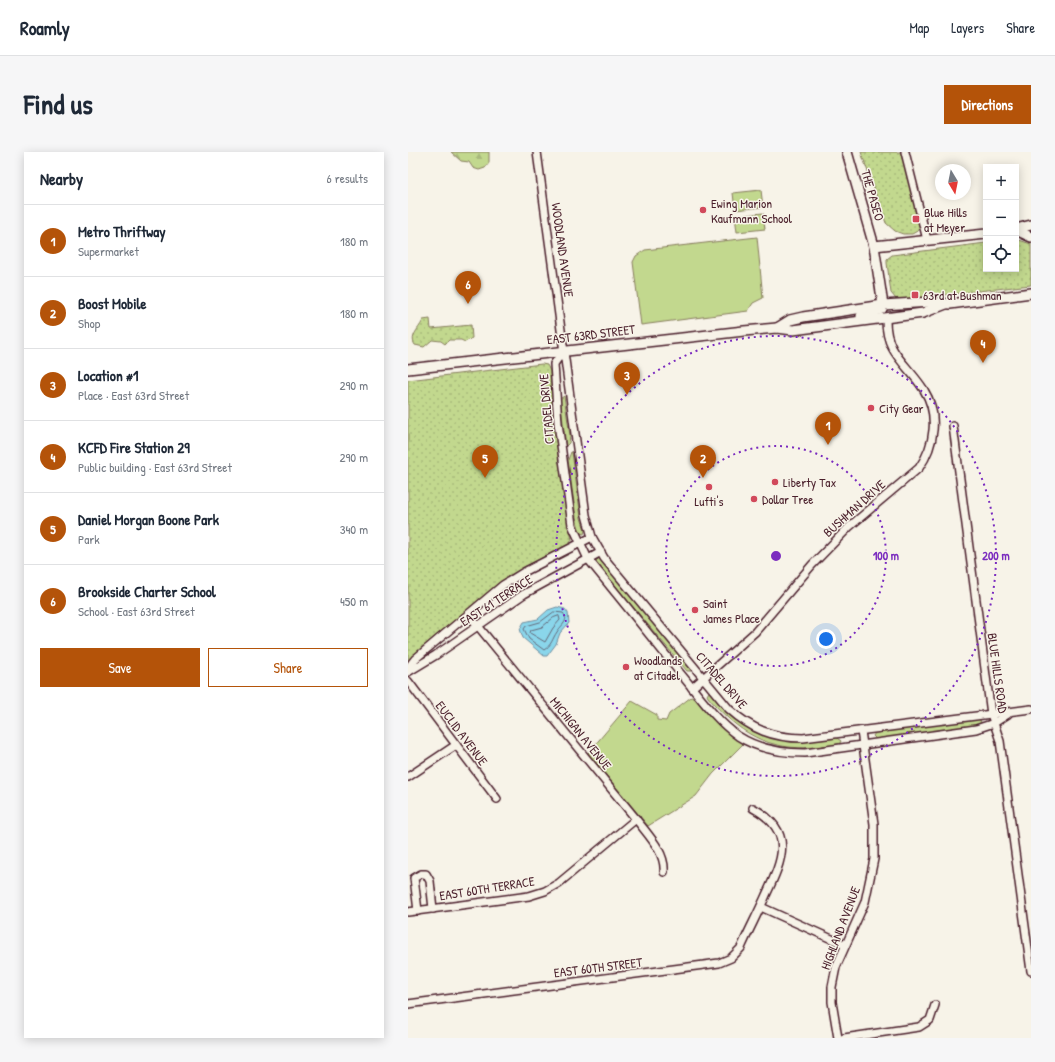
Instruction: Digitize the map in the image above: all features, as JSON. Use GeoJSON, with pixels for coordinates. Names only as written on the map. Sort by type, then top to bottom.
{"type":"FeatureCollection","features":[{"type":"Feature","properties":{"kind":"main road","name":"THE PASEO"},"geometry":{"type":"LineString","coordinates":[[847,152],[874,246]]}},
{"type":"Feature","properties":{"kind":"main road"},"geometry":{"type":"LineString","coordinates":[[1019,229],[1031,225]]}},
{"type":"Feature","properties":{"kind":"main road"},"geometry":{"type":"LineString","coordinates":[[1019,232],[1031,238]]}},
{"type":"Feature","properties":{"kind":"main road"},"geometry":{"type":"LineString","coordinates":[[835,325],[882,310],[883,305],[874,246],[983,234]]}},
{"type":"Feature","properties":{"kind":"main road","name":"EAST 63RD STREET"},"geometry":{"type":"LineString","coordinates":[[408,369],[564,350],[777,328],[793,330],[835,325],[923,313],[946,304],[1031,293]]}},
{"type":"Feature","properties":{"kind":"main road","name":"EAST 63RD STREET"},"geometry":{"type":"LineString","coordinates":[[777,328],[790,320],[803,317],[883,305],[931,302],[946,304]]}},
{"type":"Feature","properties":{"kind":"main road"},"geometry":{"type":"LineString","coordinates":[[886,318],[889,313],[896,310],[910,309],[931,302]]}},
{"type":"Feature","properties":{"kind":"street","name":"WOODLAND AVENUE"},"geometry":{"type":"LineString","coordinates":[[537,152],[564,350]]}},
{"type":"Feature","properties":{"kind":"street"},"geometry":{"type":"LineString","coordinates":[[905,152],[927,240]]}},
{"type":"Feature","properties":{"kind":"street","name":"BUSHMAN DRIVE"},"geometry":{"type":"LineString","coordinates":[[692,688],[755,632],[812,565],[842,534],[919,468],[926,459],[930,450],[933,433],[931,407],[923,388],[895,355],[888,338],[886,318]]}},
{"type":"Feature","properties":{"kind":"street","name":"CITADEL DRIVE"},"geometry":{"type":"LineString","coordinates":[[564,350],[586,515],[592,537],[601,552],[703,678],[729,709],[743,721],[761,732],[785,738],[803,738],[1031,709]]}},
{"type":"Feature","properties":{"kind":"street","name":"CITADEL DRIVE"},"geometry":{"type":"LineString","coordinates":[[564,350],[554,364],[558,423],[572,525],[579,543],[588,559],[692,688],[727,727],[739,736],[762,748],[788,753],[805,753],[976,729],[994,723],[1011,712]]}},
{"type":"Feature","properties":{"kind":"street","name":"BLUE HILLS ROAD"},"geometry":{"type":"LineString","coordinates":[[953,426],[991,714],[998,734],[1002,757],[1031,971]]}},
{"type":"Feature","properties":{"kind":"street"},"geometry":{"type":"LineString","coordinates":[[408,668],[415,659],[503,586],[524,572],[592,537]]}},
{"type":"Feature","properties":{"kind":"street","name":"EAST 61 TERRACE"},"geometry":{"type":"LineString","coordinates":[[408,672],[524,594],[601,552]]}},
{"type":"Feature","properties":{"kind":"street","name":"MICHIGAN AVENUE"},"geometry":{"type":"LineString","coordinates":[[469,615],[636,819],[660,853],[663,859],[664,872]]}},
{"type":"Feature","properties":{"kind":"street","name":"EUCLID AVENUE"},"geometry":{"type":"LineString","coordinates":[[408,681],[497,799]]}},
{"type":"Feature","properties":{"kind":"street","name":"HIGHLAND AVENUE"},"geometry":{"type":"LineString","coordinates":[[838,1038],[832,1002],[832,987],[836,967],[864,902],[874,859],[874,824],[861,731]]}},
{"type":"Feature","properties":{"kind":"street"},"geometry":{"type":"LineString","coordinates":[[408,777],[456,745]]}},
{"type":"Feature","properties":{"kind":"street"},"geometry":{"type":"LineString","coordinates":[[753,808],[764,814],[773,823],[779,834],[782,847],[780,866],[761,907],[845,945]]}},
{"type":"Feature","properties":{"kind":"street","name":"EAST 60TH TERRACE"},"geometry":{"type":"LineString","coordinates":[[418,911],[414,878],[421,874],[426,874],[430,881],[434,909],[529,896],[545,891],[559,883],[636,819]]}},
{"type":"Feature","properties":{"kind":"street","name":"EAST 60TH STREET"},"geometry":{"type":"LineString","coordinates":[[408,1004],[719,963],[731,958],[741,948],[761,907]]}},
{"type":"Feature","properties":{"kind":"street"},"geometry":{"type":"LineString","coordinates":[[408,912],[434,909]]}},
{"type":"Feature","properties":{"kind":"street"},"geometry":{"type":"LineString","coordinates":[[844,1038],[919,1027],[930,1020],[935,1005]]}},
{"type":"Feature","properties":{"kind":"green space"},"geometry":{"type":"Polygon","coordinates":[[[451,152],[489,152],[489,163],[485,168],[479,170],[473,168],[469,162],[461,161],[451,152]]]}},
{"type":"Feature","properties":{"kind":"green space"},"geometry":{"type":"Polygon","coordinates":[[[861,152],[901,152],[920,226],[919,230],[912,234],[903,234],[895,231],[886,223],[861,152]]]}},
{"type":"Feature","properties":{"kind":"green space"},"geometry":{"type":"Polygon","coordinates":[[[761,190],[763,207],[735,210],[733,193],[761,190]]]}},
{"type":"Feature","properties":{"kind":"green space"},"geometry":{"type":"Polygon","coordinates":[[[763,213],[765,229],[737,232],[735,216],[763,213]]]}},
{"type":"Feature","properties":{"kind":"green space"},"geometry":{"type":"Polygon","coordinates":[[[757,237],[763,298],[753,303],[748,311],[641,325],[633,262],[636,256],[645,250],[757,237]]]}},
{"type":"Feature","properties":{"kind":"green space"},"geometry":{"type":"Polygon","coordinates":[[[1019,240],[1031,244],[1031,285],[900,300],[896,299],[891,293],[887,259],[892,255],[983,243],[983,272],[1019,272],[1019,240]]]}},
{"type":"Feature","properties":{"kind":"green space"},"geometry":{"type":"Polygon","coordinates":[[[430,319],[431,329],[471,325],[472,338],[465,342],[461,340],[449,340],[445,344],[441,341],[432,340],[424,347],[415,345],[413,342],[414,335],[423,320],[430,319]]]}},
{"type":"Feature","properties":{"kind":"green space"},"geometry":{"type":"Polygon","coordinates":[[[542,364],[547,365],[550,371],[556,440],[567,517],[572,540],[569,544],[497,584],[474,606],[408,662],[408,380],[542,364]]]}},
{"type":"Feature","properties":{"kind":"green space"},"geometry":{"type":"Polygon","coordinates":[[[564,396],[570,436],[569,443],[566,446],[560,399],[564,396]]]}},
{"type":"Feature","properties":{"kind":"green space"},"geometry":{"type":"Polygon","coordinates":[[[571,452],[581,518],[585,530],[584,534],[580,533],[576,517],[568,460],[571,452]]]}},
{"type":"Feature","properties":{"kind":"green space"},"geometry":{"type":"Polygon","coordinates":[[[599,558],[690,667],[691,671],[687,671],[597,564],[596,561],[599,558]]]}},
{"type":"Feature","properties":{"kind":"green space"},"geometry":{"type":"Polygon","coordinates":[[[709,692],[735,719],[759,733],[784,740],[810,741],[837,738],[841,741],[840,743],[831,745],[799,748],[769,743],[743,730],[730,720],[708,697],[707,695],[709,692]]]}},
{"type":"Feature","properties":{"kind":"green space"},"geometry":{"type":"Polygon","coordinates":[[[691,697],[697,699],[744,743],[713,774],[696,796],[648,826],[588,753],[632,701],[657,715],[657,720],[666,721],[669,714],[691,697]]]}},
{"type":"Feature","properties":{"kind":"green space"},"geometry":{"type":"Polygon","coordinates":[[[978,719],[981,721],[979,725],[876,739],[873,736],[875,733],[978,719]]]}},
{"type":"Feature","properties":{"kind":"water"},"geometry":{"type":"Polygon","coordinates":[[[557,607],[565,609],[568,613],[569,623],[560,633],[556,644],[547,656],[544,656],[523,638],[520,629],[524,622],[538,619],[548,610],[557,607]]]}},
{"type":"Feature","properties":{"kind":"place","name":"Ewing Marion Kaufmann School"},"geometry":{"type":"Point","coordinates":[703,210]}},
{"type":"Feature","properties":{"kind":"place","name":"Blue Hills at Meyer"},"geometry":{"type":"Point","coordinates":[916,219]}},
{"type":"Feature","properties":{"kind":"place","name":"63rd at Bushman"},"geometry":{"type":"Point","coordinates":[915,295]}},
{"type":"Feature","properties":{"kind":"place","name":"Brookside Charter School"},"geometry":{"type":"Point","coordinates":[468,304]}},
{"type":"Feature","properties":{"kind":"place","name":"KCFD Fire Station 29"},"geometry":{"type":"Point","coordinates":[983,363]}},
{"type":"Feature","properties":{"kind":"place","name":"Location #1"},"geometry":{"type":"Point","coordinates":[627,395]}},
{"type":"Feature","properties":{"kind":"place","name":"City Gear"},"geometry":{"type":"Point","coordinates":[871,408]}},
{"type":"Feature","properties":{"kind":"place","name":"Metro Thriftway"},"geometry":{"type":"Point","coordinates":[828,445]}},
{"type":"Feature","properties":{"kind":"place","name":"Daniel Morgan Boone Park"},"geometry":{"type":"Point","coordinates":[485,478]}},
{"type":"Feature","properties":{"kind":"place","name":"Boost Mobile"},"geometry":{"type":"Point","coordinates":[703,478]}},
{"type":"Feature","properties":{"kind":"place","name":"Liberty Tax"},"geometry":{"type":"Point","coordinates":[775,482]}},
{"type":"Feature","properties":{"kind":"place","name":"Lufti's"},"geometry":{"type":"Point","coordinates":[709,487]}},
{"type":"Feature","properties":{"kind":"place","name":"Dollar Tree"},"geometry":{"type":"Point","coordinates":[754,499]}},
{"type":"Feature","properties":{"kind":"place","name":"Saint James Place"},"geometry":{"type":"Point","coordinates":[695,610]}},
{"type":"Feature","properties":{"kind":"place","name":"Woodlands at Citadel"},"geometry":{"type":"Point","coordinates":[626,667]}}]}
